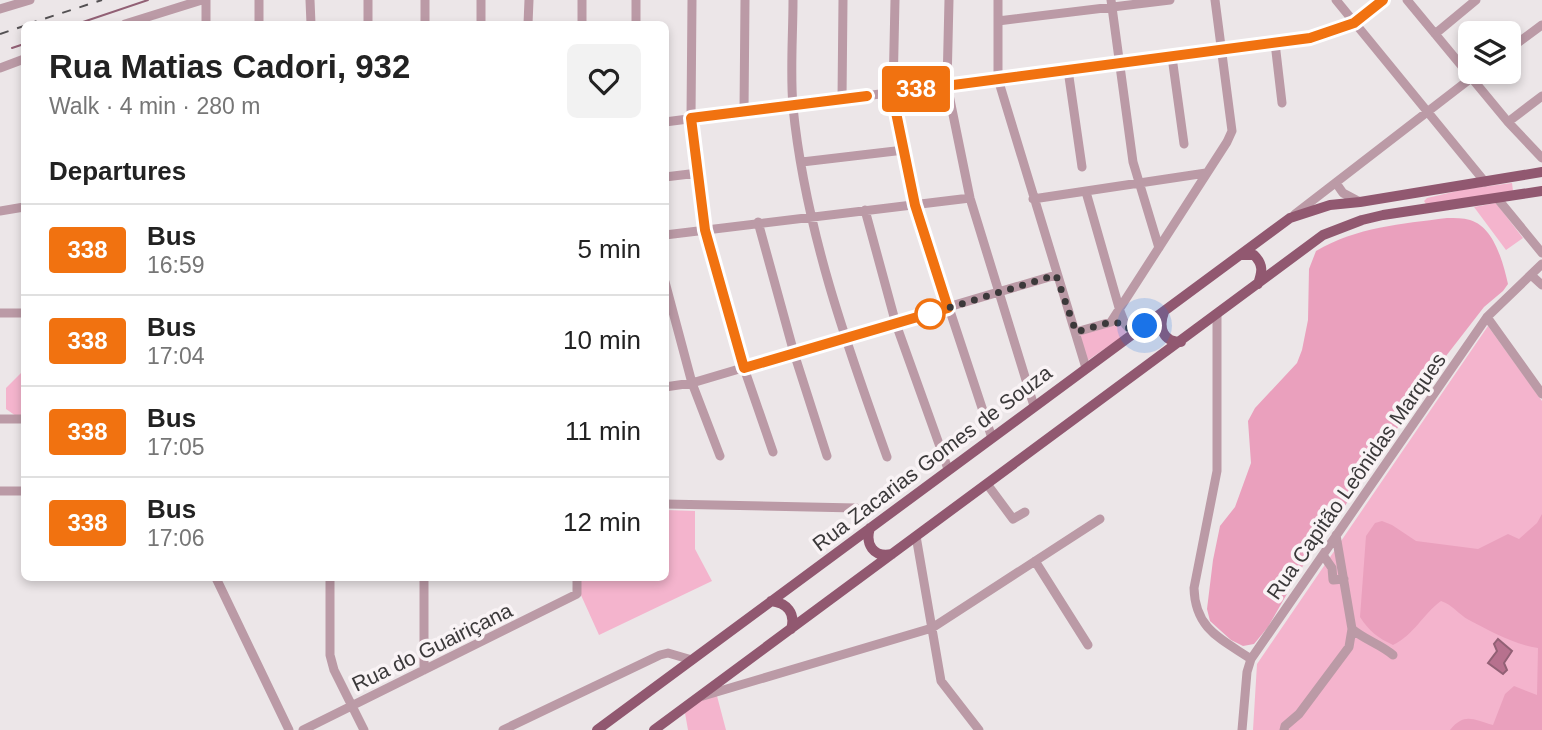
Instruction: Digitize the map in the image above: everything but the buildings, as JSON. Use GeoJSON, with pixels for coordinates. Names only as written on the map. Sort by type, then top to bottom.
{"type":"FeatureCollection","features":[{"type":"Feature","properties":{"kind":"main road","name":"Rua Zacarias Gomes de Souza"},"geometry":{"type":"LineString","coordinates":[[597,730],[1290,218],[1330,205],[1542,172]]}},
{"type":"Feature","properties":{"kind":"main road"},"geometry":{"type":"LineString","coordinates":[[1428,190],[1422,200],[1430,208]]}},
{"type":"Feature","properties":{"kind":"main road"},"geometry":{"type":"LineString","coordinates":[[654,730],[1323,235],[1362,220],[1542,191]]}},
{"type":"Feature","properties":{"kind":"main road"},"geometry":{"type":"LineString","coordinates":[[1239,255],[1254,256],[1260,261],[1262,268],[1258,284]]}},
{"type":"Feature","properties":{"kind":"main road"},"geometry":{"type":"LineString","coordinates":[[1164,312],[1161,330],[1173,342],[1181,342]]}},
{"type":"Feature","properties":{"kind":"main road"},"geometry":{"type":"LineString","coordinates":[[870,528],[868,543],[872,550],[884,556],[892,554]]}},
{"type":"Feature","properties":{"kind":"main road"},"geometry":{"type":"LineString","coordinates":[[771,601],[787,606],[792,613],[791,629]]}},
{"type":"Feature","properties":{"kind":"street"},"geometry":{"type":"LineString","coordinates":[[0,9],[30,0]]}},
{"type":"Feature","properties":{"kind":"street"},"geometry":{"type":"LineString","coordinates":[[148,21],[204,0],[206,21]]}},
{"type":"Feature","properties":{"kind":"street"},"geometry":{"type":"LineString","coordinates":[[259,0],[259,21]]}},
{"type":"Feature","properties":{"kind":"street"},"geometry":{"type":"LineString","coordinates":[[310,0],[311,21]]}},
{"type":"Feature","properties":{"kind":"street"},"geometry":{"type":"LineString","coordinates":[[368,0],[368,21]]}},
{"type":"Feature","properties":{"kind":"street"},"geometry":{"type":"LineString","coordinates":[[425,0],[425,21]]}},
{"type":"Feature","properties":{"kind":"street"},"geometry":{"type":"LineString","coordinates":[[481,0],[481,21]]}},
{"type":"Feature","properties":{"kind":"street"},"geometry":{"type":"LineString","coordinates":[[528,21],[529,0]]}},
{"type":"Feature","properties":{"kind":"street"},"geometry":{"type":"LineString","coordinates":[[582,0],[582,21]]}},
{"type":"Feature","properties":{"kind":"street"},"geometry":{"type":"LineString","coordinates":[[636,0],[636,21]]}},
{"type":"Feature","properties":{"kind":"street"},"geometry":{"type":"LineString","coordinates":[[692,0],[691,118],[705,230],[744,368],[773,452]]}},
{"type":"Feature","properties":{"kind":"street"},"geometry":{"type":"LineString","coordinates":[[744,111],[745,0]]}},
{"type":"Feature","properties":{"kind":"street"},"geometry":{"type":"LineString","coordinates":[[793,0],[793,105],[810,215],[845,338],[887,457]]}},
{"type":"Feature","properties":{"kind":"street"},"geometry":{"type":"LineString","coordinates":[[842,99],[843,0]]}},
{"type":"Feature","properties":{"kind":"street"},"geometry":{"type":"LineString","coordinates":[[895,0],[892,93],[915,205],[992,438]]}},
{"type":"Feature","properties":{"kind":"street"},"geometry":{"type":"LineString","coordinates":[[949,0],[947,85],[970,198],[1034,406]]}},
{"type":"Feature","properties":{"kind":"street"},"geometry":{"type":"LineString","coordinates":[[998,0],[998,79],[1086,368]]}},
{"type":"Feature","properties":{"kind":"street"},"geometry":{"type":"LineString","coordinates":[[998,21],[1112,4],[1170,0]]}},
{"type":"Feature","properties":{"kind":"street"},"geometry":{"type":"LineString","coordinates":[[1111,322],[1232,131],[1215,0]]}},
{"type":"Feature","properties":{"kind":"street"},"geometry":{"type":"LineString","coordinates":[[1336,0],[1485,181]]}},
{"type":"Feature","properties":{"kind":"street"},"geometry":{"type":"LineString","coordinates":[[669,121],[1310,38],[1354,23],[1383,0]]}},
{"type":"Feature","properties":{"kind":"street"},"geometry":{"type":"LineString","coordinates":[[1407,0],[1458,58]]}},
{"type":"Feature","properties":{"kind":"street"},"geometry":{"type":"LineString","coordinates":[[1435,34],[1476,0]]}},
{"type":"Feature","properties":{"kind":"street"},"geometry":{"type":"LineString","coordinates":[[1112,4],[1133,162],[1159,248]]}},
{"type":"Feature","properties":{"kind":"street"},"geometry":{"type":"LineString","coordinates":[[1521,40],[1542,25]]}},
{"type":"Feature","properties":{"kind":"street"},"geometry":{"type":"LineString","coordinates":[[1275,43],[1282,103]]}},
{"type":"Feature","properties":{"kind":"street"},"geometry":{"type":"LineString","coordinates":[[1172,57],[1184,144]]}},
{"type":"Feature","properties":{"kind":"street"},"geometry":{"type":"LineString","coordinates":[[0,68],[21,60]]}},
{"type":"Feature","properties":{"kind":"street"},"geometry":{"type":"LineString","coordinates":[[1068,69],[1082,167]]}},
{"type":"Feature","properties":{"kind":"street"},"geometry":{"type":"LineString","coordinates":[[1290,218],[1463,84]]}},
{"type":"Feature","properties":{"kind":"street"},"geometry":{"type":"LineString","coordinates":[[1481,84],[1508,122],[1542,158]]}},
{"type":"Feature","properties":{"kind":"street"},"geometry":{"type":"LineString","coordinates":[[1508,122],[1542,96]]}},
{"type":"Feature","properties":{"kind":"street"},"geometry":{"type":"LineString","coordinates":[[802,162],[904,150]]}},
{"type":"Feature","properties":{"kind":"street"},"geometry":{"type":"LineString","coordinates":[[669,177],[698,173]]}},
{"type":"Feature","properties":{"kind":"street"},"geometry":{"type":"LineString","coordinates":[[1033,199],[1206,173]]}},
{"type":"Feature","properties":{"kind":"street"},"geometry":{"type":"LineString","coordinates":[[1336,183],[1343,193],[1360,202]]}},
{"type":"Feature","properties":{"kind":"street"},"geometry":{"type":"LineString","coordinates":[[1086,192],[1120,311],[1125,324],[1134,334]]}},
{"type":"Feature","properties":{"kind":"street"},"geometry":{"type":"LineString","coordinates":[[669,234],[970,198]]}},
{"type":"Feature","properties":{"kind":"street"},"geometry":{"type":"LineString","coordinates":[[1497,198],[1542,253]]}},
{"type":"Feature","properties":{"kind":"street"},"geometry":{"type":"LineString","coordinates":[[0,211],[21,208]]}},
{"type":"Feature","properties":{"kind":"street"},"geometry":{"type":"LineString","coordinates":[[865,210],[896,324],[948,470]]}},
{"type":"Feature","properties":{"kind":"street"},"geometry":{"type":"LineString","coordinates":[[758,222],[794,353],[827,456]]}},
{"type":"Feature","properties":{"kind":"street","name":"Rua Capitão Leônidas Marques"},"geometry":{"type":"LineString","coordinates":[[1242,730],[1247,672],[1251,659],[1487,317],[1542,264]]}},
{"type":"Feature","properties":{"kind":"street"},"geometry":{"type":"LineString","coordinates":[[669,386],[692,383],[1056,275]]}},
{"type":"Feature","properties":{"kind":"street"},"geometry":{"type":"LineString","coordinates":[[1531,275],[1542,285]]}},
{"type":"Feature","properties":{"kind":"street"},"geometry":{"type":"LineString","coordinates":[[669,297],[692,383],[720,456]]}},
{"type":"Feature","properties":{"kind":"street"},"geometry":{"type":"LineString","coordinates":[[0,313],[21,313]]}},
{"type":"Feature","properties":{"kind":"street"},"geometry":{"type":"LineString","coordinates":[[1217,316],[1217,471],[1194,589],[1195,603],[1198,614],[1211,632],[1251,659]]}},
{"type":"Feature","properties":{"kind":"street"},"geometry":{"type":"LineString","coordinates":[[1487,317],[1542,394]]}},
{"type":"Feature","properties":{"kind":"street"},"geometry":{"type":"LineString","coordinates":[[1076,332],[1111,322],[1125,324]]}},
{"type":"Feature","properties":{"kind":"street"},"geometry":{"type":"LineString","coordinates":[[0,419],[21,419]]}},
{"type":"Feature","properties":{"kind":"street"},"geometry":{"type":"LineString","coordinates":[[987,484],[1012,518],[1016,519],[1025,512]]}},
{"type":"Feature","properties":{"kind":"street"},"geometry":{"type":"LineString","coordinates":[[0,491],[21,491]]}},
{"type":"Feature","properties":{"kind":"street"},"geometry":{"type":"LineString","coordinates":[[669,504],[856,508]]}},
{"type":"Feature","properties":{"kind":"street"},"geometry":{"type":"LineString","coordinates":[[699,697],[932,628],[1100,519]]}},
{"type":"Feature","properties":{"kind":"street"},"geometry":{"type":"LineString","coordinates":[[916,536],[941,681],[979,730]]}},
{"type":"Feature","properties":{"kind":"street"},"geometry":{"type":"LineString","coordinates":[[1336,536],[1337,568]]}},
{"type":"Feature","properties":{"kind":"street"},"geometry":{"type":"LineString","coordinates":[[1284,730],[1349,648],[1352,629],[1344,579],[1323,555]]}},
{"type":"Feature","properties":{"kind":"street"},"geometry":{"type":"LineString","coordinates":[[1035,561],[1088,645]]}},
{"type":"Feature","properties":{"kind":"street"},"geometry":{"type":"LineString","coordinates":[[217,581],[289,730]]}},
{"type":"Feature","properties":{"kind":"street"},"geometry":{"type":"LineString","coordinates":[[330,581],[330,655],[334,670],[364,730]]}},
{"type":"Feature","properties":{"kind":"street"},"geometry":{"type":"LineString","coordinates":[[424,581],[424,670]]}},
{"type":"Feature","properties":{"kind":"street","name":"Rua do Guairiçana"},"geometry":{"type":"LineString","coordinates":[[303,730],[577,594],[577,581]]}},
{"type":"Feature","properties":{"kind":"street"},"geometry":{"type":"LineString","coordinates":[[1352,629],[1363,638],[1380,644],[1393,655]]}},
{"type":"Feature","properties":{"kind":"street"},"geometry":{"type":"LineString","coordinates":[[506,729],[660,655],[668,653],[692,660]]}},
{"type":"Feature","properties":{"kind":"street"},"geometry":{"type":"LineString","coordinates":[[731,673],[735,684],[741,684]]}},
{"type":"Feature","properties":{"kind":"shaded area"},"geometry":{"type":"Polygon","coordinates":[[[1512,183],[1513,191],[1426,204],[1424,201],[1466,189],[1512,183]]]}},
{"type":"Feature","properties":{"kind":"shaded area"},"geometry":{"type":"Polygon","coordinates":[[[1496,203],[1523,238],[1506,250],[1474,207],[1496,203]]]}},
{"type":"Feature","properties":{"kind":"shaded area"},"geometry":{"type":"Polygon","coordinates":[[[1447,218],[1470,220],[1485,230],[1496,246],[1508,284],[1484,307],[1446,356],[1336,519],[1312,550],[1268,627],[1254,644],[1243,646],[1231,640],[1210,621],[1207,609],[1213,560],[1220,526],[1235,507],[1251,463],[1248,421],[1255,408],[1297,363],[1302,350],[1308,320],[1309,269],[1316,251],[1363,232],[1447,218]]]}},
{"type":"Feature","properties":{"kind":"shaded area"},"geometry":{"type":"Polygon","coordinates":[[[1119,324],[1126,334],[1087,361],[1079,335],[1119,324]]]}},
{"type":"Feature","properties":{"kind":"shaded area"},"geometry":{"type":"Polygon","coordinates":[[[1488,326],[1542,401],[1542,730],[1253,730],[1257,664],[1488,326]]]}},
{"type":"Feature","properties":{"kind":"shaded area"},"geometry":{"type":"Polygon","coordinates":[[[21,373],[21,416],[16,416],[6,409],[6,388],[21,373]]]}},
{"type":"Feature","properties":{"kind":"shaded area"},"geometry":{"type":"Polygon","coordinates":[[[669,510],[695,511],[695,549],[712,581],[599,635],[580,593],[580,581],[669,581],[669,510]]]}},
{"type":"Feature","properties":{"kind":"shaded area"},"geometry":{"type":"Polygon","coordinates":[[[1542,514],[1542,730],[1450,730],[1465,719],[1493,725],[1505,694],[1514,686],[1537,695],[1538,648],[1494,633],[1441,601],[1407,636],[1393,645],[1378,637],[1360,617],[1366,536],[1375,523],[1382,521],[1416,541],[1478,549],[1508,534],[1519,539],[1537,523],[1542,514]]]}},
{"type":"Feature","properties":{"kind":"shaded area"},"geometry":{"type":"Polygon","coordinates":[[[1498,639],[1512,651],[1504,663],[1507,670],[1503,674],[1488,663],[1497,651],[1494,644],[1498,639]]]}},
{"type":"Feature","properties":{"kind":"shaded area"},"geometry":{"type":"Polygon","coordinates":[[[717,696],[726,730],[688,730],[685,713],[700,700],[717,696]]]}},
{"type":"Feature","properties":{"kind":"waterway"},"geometry":{"type":"LineString","coordinates":[[86,21],[148,0]]}},
{"type":"Feature","properties":{"kind":"waterway"},"geometry":{"type":"LineString","coordinates":[[12,48],[21,45]]}},
{"type":"Feature","properties":{"kind":"railway"},"geometry":{"type":"LineString","coordinates":[[37,21],[102,0]]}},
{"type":"Feature","properties":{"kind":"railway"},"geometry":{"type":"LineString","coordinates":[[0,34],[21,27]]}},
{"type":"Feature","properties":{"kind":"bus line","name":"338"},"geometry":{"type":"LineString","coordinates":[[867,96],[691,118],[705,230],[744,368],[948,308],[915,205],[892,93],[1310,38],[1354,23],[1383,0]]}},
{"type":"Feature","properties":{"kind":"route"},"geometry":{"type":"LineString","coordinates":[[930,314],[922,316],[1056,275],[1076,332],[1111,322],[1125,324],[1134,334],[1145,326]]}}]}
